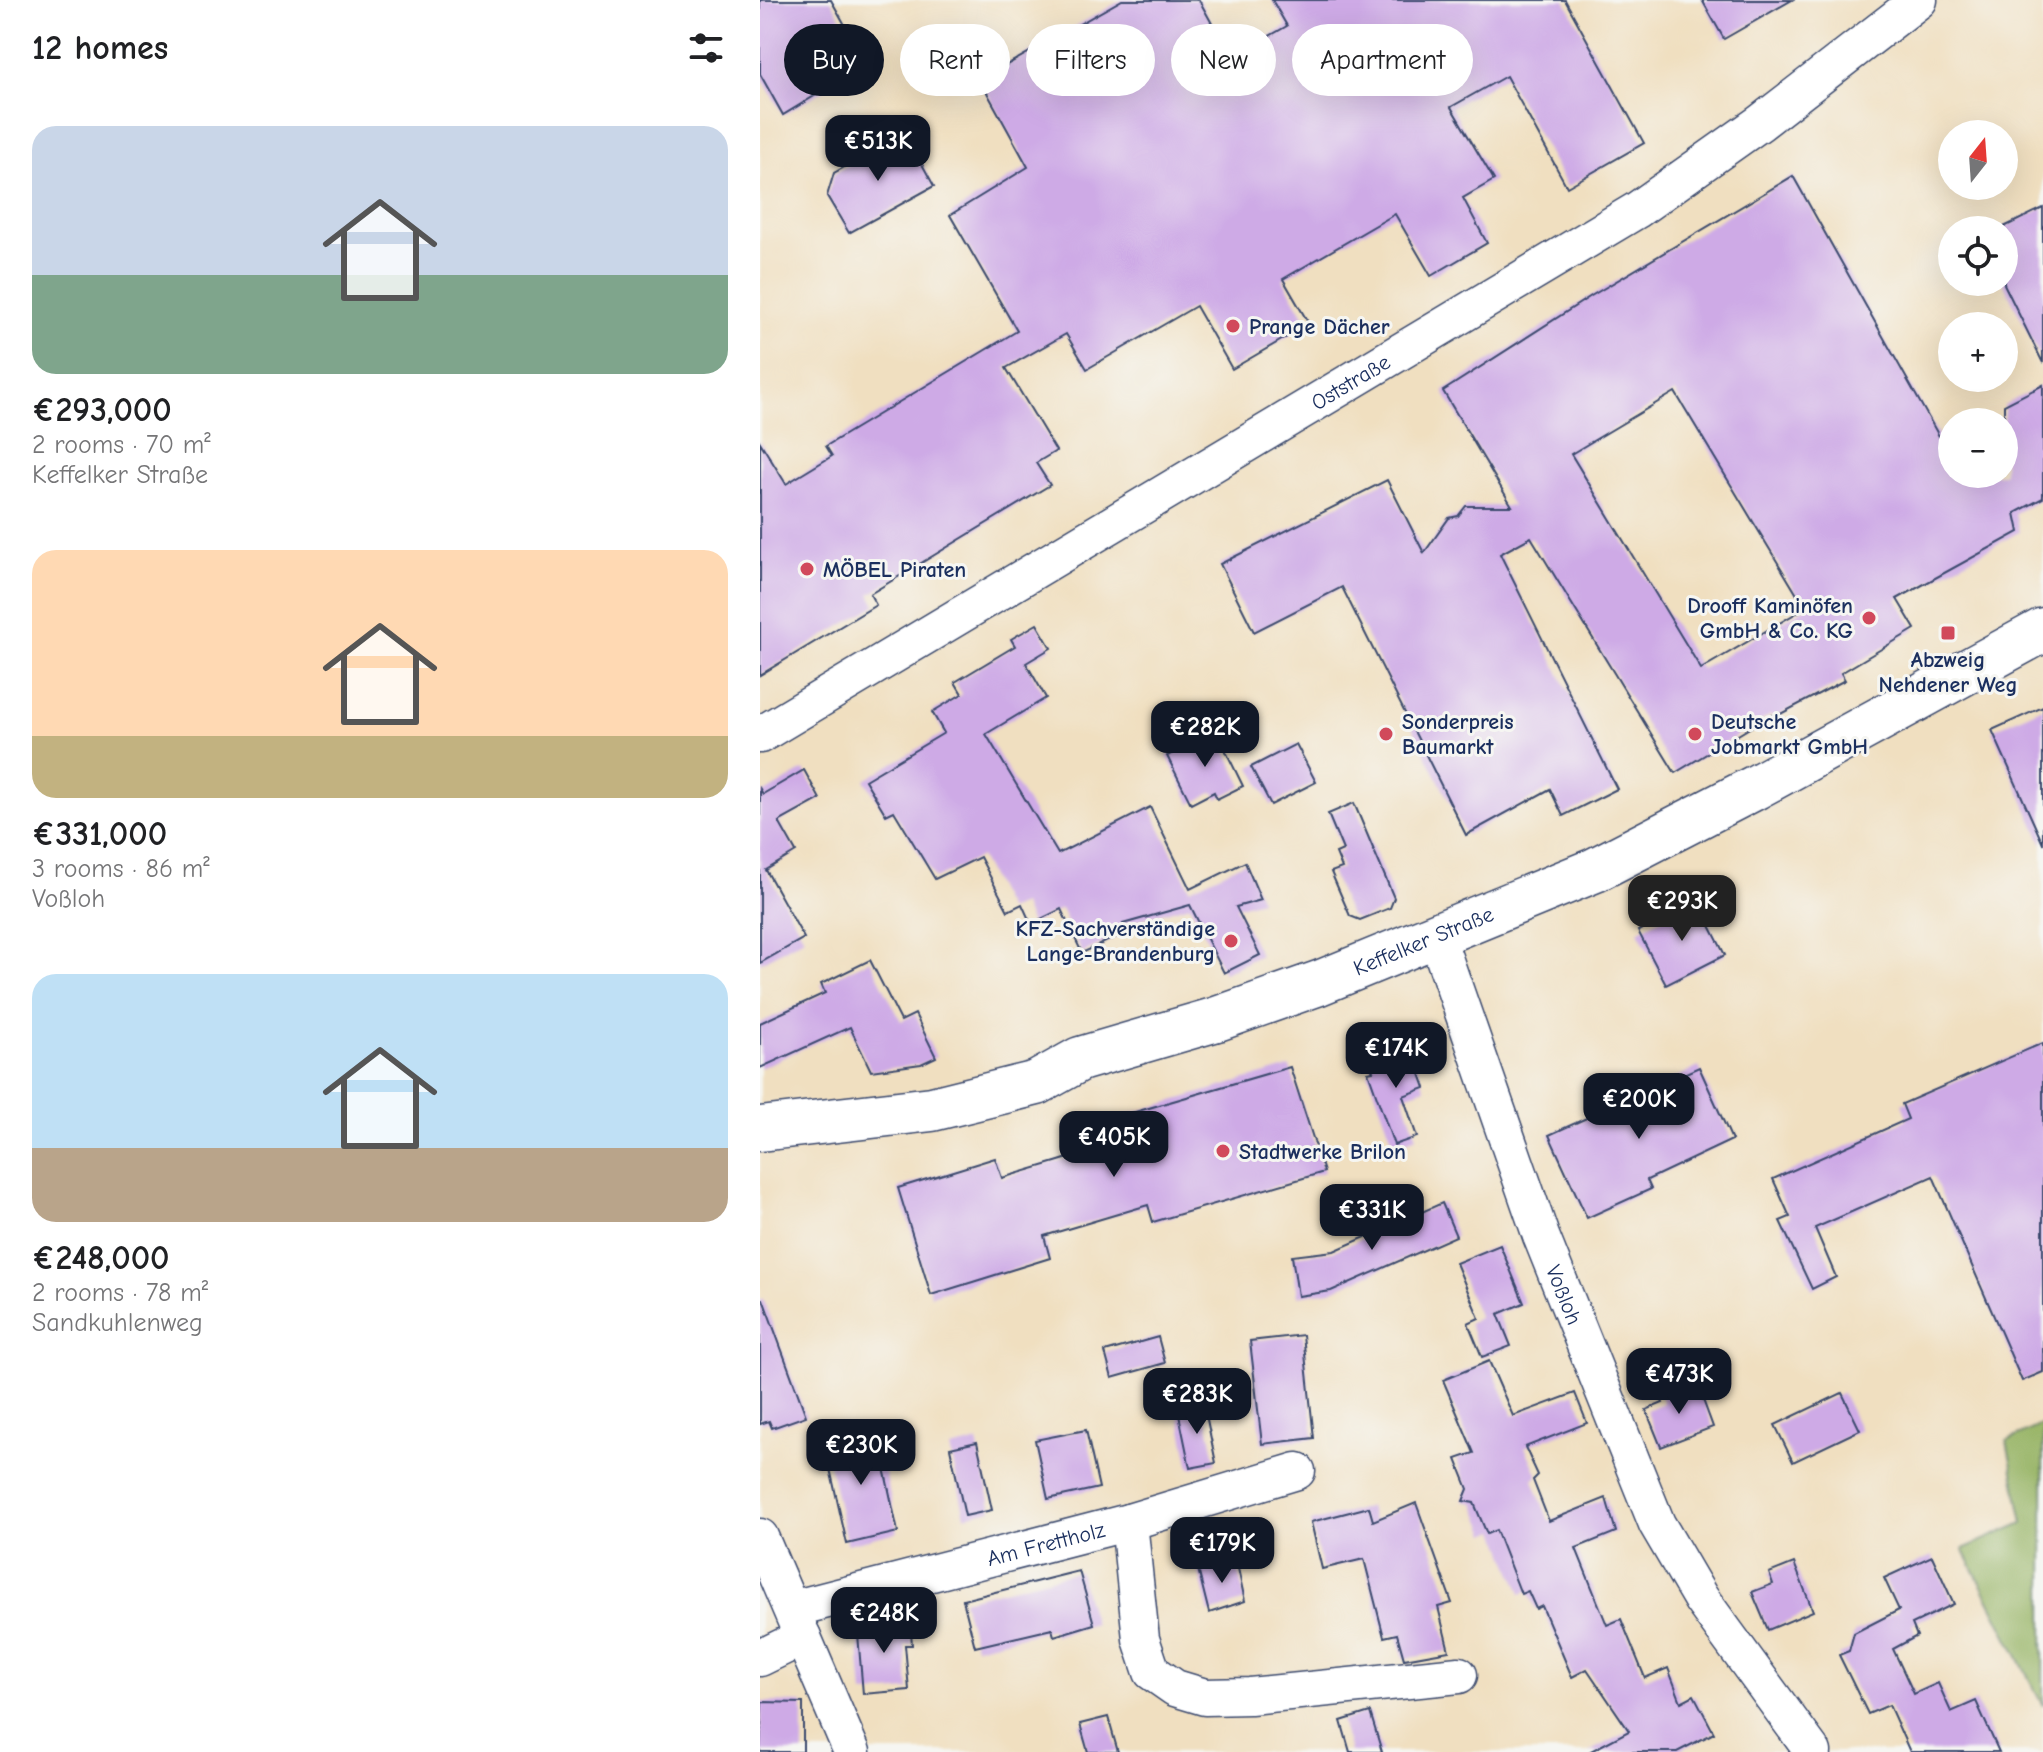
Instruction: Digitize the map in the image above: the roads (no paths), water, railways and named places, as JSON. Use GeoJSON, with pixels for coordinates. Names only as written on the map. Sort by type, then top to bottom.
{"type":"FeatureCollection","features":[{"type":"Feature","properties":{"kind":"street","name":"Oststraße"},"geometry":{"type":"LineString","coordinates":[[760,735],[1637,210],[1760,123],[1919,0]]}},
{"type":"Feature","properties":{"kind":"street","name":"Keffelker Straße"},"geometry":{"type":"LineString","coordinates":[[760,1129],[932,1109],[1037,1083],[1080,1059],[1217,1019],[1319,983],[1595,870],[1756,787],[2043,630]]}},
{"type":"Feature","properties":{"kind":"street","name":"Voßloh"},"geometry":{"type":"LineString","coordinates":[[1436,935],[1541,1236],[1657,1524],[1701,1599],[1813,1752]]}},
{"type":"Feature","properties":{"kind":"street","name":"Am Frettholz"},"geometry":{"type":"LineString","coordinates":[[760,1658],[797,1623],[1297,1471]]}},
{"type":"Feature","properties":{"kind":"street"},"geometry":{"type":"LineString","coordinates":[[1129,1522],[1141,1639],[1152,1672],[1175,1688],[1205,1697],[1250,1696],[1459,1675]]}},
{"type":"Feature","properties":{"kind":"street"},"geometry":{"type":"LineString","coordinates":[[760,1537],[852,1752]]}},
{"type":"Feature","properties":{"kind":"place","name":"Prange Dächer"},"geometry":{"type":"Point","coordinates":[1233,326]}},
{"type":"Feature","properties":{"kind":"place","name":"MÖBEL Piraten"},"geometry":{"type":"Point","coordinates":[807,569]}},
{"type":"Feature","properties":{"kind":"place","name":"Drooff Kaminöfen GmbH & Co. KG"},"geometry":{"type":"Point","coordinates":[1869,618]}},
{"type":"Feature","properties":{"kind":"place","name":"Abzweig Nehdener Weg"},"geometry":{"type":"Point","coordinates":[1948,633]}},
{"type":"Feature","properties":{"kind":"place","name":"Sonderpreis Baumarkt"},"geometry":{"type":"Point","coordinates":[1386,734]}},
{"type":"Feature","properties":{"kind":"place","name":"Deutsche Jobmarkt GmbH"},"geometry":{"type":"Point","coordinates":[1695,734]}},
{"type":"Feature","properties":{"kind":"place","name":"KFZ-Sachverständige Lange-Brandenburg"},"geometry":{"type":"Point","coordinates":[1231,941]}},
{"type":"Feature","properties":{"kind":"place","name":"Stadtwerke Brilon"},"geometry":{"type":"Point","coordinates":[1223,1151]}}]}
